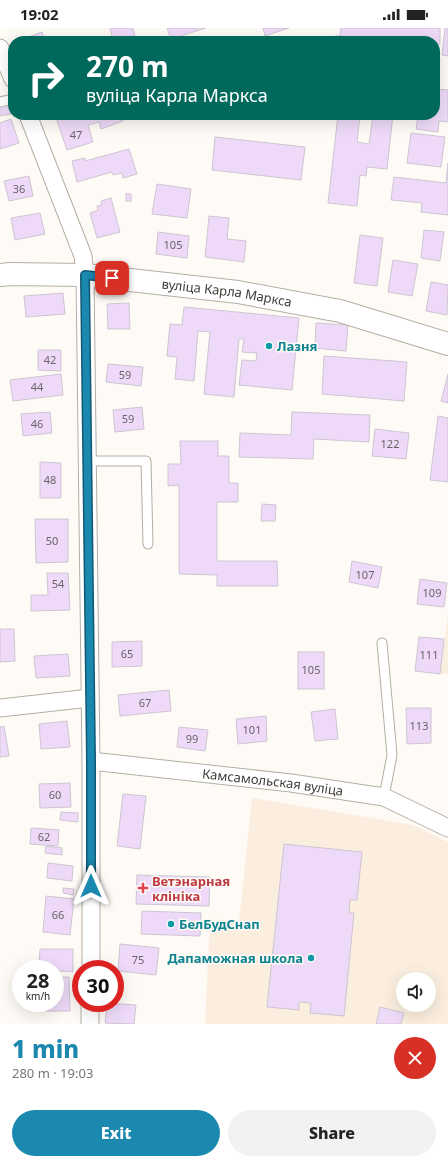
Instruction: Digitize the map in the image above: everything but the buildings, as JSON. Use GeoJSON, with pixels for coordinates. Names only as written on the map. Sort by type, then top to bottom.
{"type":"FeatureCollection","features":[{"type":"Feature","properties":{"kind":"main road","name":"вуліца Карла Маркса"},"geometry":{"type":"LineString","coordinates":[[0,275],[85,275],[238,292],[340,312],[448,344]]}},
{"type":"Feature","properties":{"kind":"street"},"geometry":{"type":"LineString","coordinates":[[0,48],[8,67]]}},
{"type":"Feature","properties":{"kind":"street"},"geometry":{"type":"LineString","coordinates":[[30,120],[83,256],[85,275],[91,761],[91,960]]}},
{"type":"Feature","properties":{"kind":"street"},"geometry":{"type":"LineString","coordinates":[[0,708],[90,698]]}},
{"type":"Feature","properties":{"kind":"street","name":"Камсамольская вуліца"},"geometry":{"type":"LineString","coordinates":[[91,761],[291,783],[384,797],[448,828]]}},
{"type":"Feature","properties":{"kind":"street"},"geometry":{"type":"LineString","coordinates":[[90,1012],[90,1024]]}},
{"type":"Feature","properties":{"kind":"lane"},"geometry":{"type":"LineString","coordinates":[[87,461],[146,461],[148,544]]}},
{"type":"Feature","properties":{"kind":"lane"},"geometry":{"type":"LineString","coordinates":[[382,643],[392,755],[384,797]]}},
{"type":"Feature","properties":{"kind":"shaded area"},"geometry":{"type":"Polygon","coordinates":[[[448,614],[448,674],[440,674],[448,614]]]}},
{"type":"Feature","properties":{"kind":"shaded area"},"geometry":{"type":"Polygon","coordinates":[[[252,798],[413,825],[448,842],[448,1024],[205,1024],[210,919],[239,921],[252,798]]]}},
{"type":"Feature","properties":{"kind":"place","name":"Лазня"},"geometry":{"type":"Point","coordinates":[269,346]}},
{"type":"Feature","properties":{"kind":"place","name":"Ветэнарная клініка"},"geometry":{"type":"Point","coordinates":[143,888]}},
{"type":"Feature","properties":{"kind":"place","name":"БелБудСнап"},"geometry":{"type":"Point","coordinates":[171,924]}},
{"type":"Feature","properties":{"kind":"place","name":"Дапаможная школа"},"geometry":{"type":"Point","coordinates":[311,958]}},
{"type":"Feature","properties":{"kind":"route"},"geometry":{"type":"LineString","coordinates":[[91,886],[91,761],[85,275],[112,278]]}}]}
